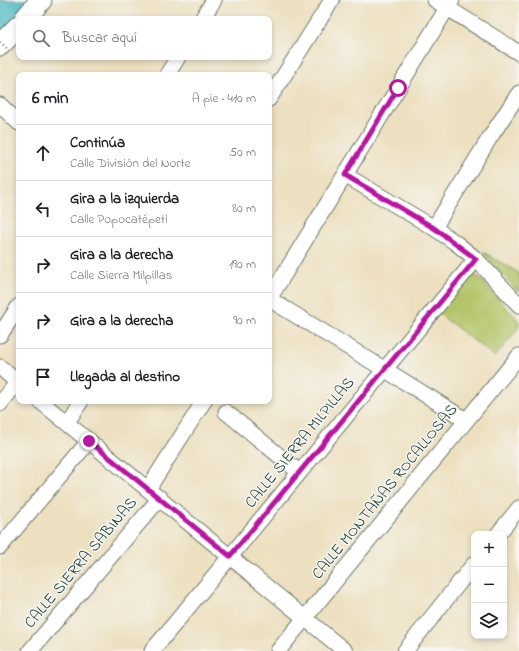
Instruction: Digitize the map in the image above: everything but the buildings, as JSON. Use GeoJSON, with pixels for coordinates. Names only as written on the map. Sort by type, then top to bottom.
{"type":"FeatureCollection","features":[{"type":"Feature","properties":{"kind":"main road"},"geometry":{"type":"LineString","coordinates":[[28,16],[41,0]]}},
{"type":"Feature","properties":{"kind":"main road"},"geometry":{"type":"LineString","coordinates":[[6,49],[16,31]]}},
{"type":"Feature","properties":{"kind":"street"},"geometry":{"type":"LineString","coordinates":[[204,16],[214,0]]}},
{"type":"Feature","properties":{"kind":"street"},"geometry":{"type":"LineString","coordinates":[[272,94],[332,0]]}},
{"type":"Feature","properties":{"kind":"street"},"geometry":{"type":"LineString","coordinates":[[272,294],[345,175],[445,3],[519,53]]}},
{"type":"Feature","properties":{"kind":"street"},"geometry":{"type":"LineString","coordinates":[[169,72],[176,60]]}},
{"type":"Feature","properties":{"kind":"street"},"geometry":{"type":"LineString","coordinates":[[434,228],[519,93]]}},
{"type":"Feature","properties":{"kind":"street"},"geometry":{"type":"LineString","coordinates":[[0,105],[16,120]]}},
{"type":"Feature","properties":{"kind":"street"},"geometry":{"type":"LineString","coordinates":[[345,175],[434,228],[476,259],[519,305]]}},
{"type":"Feature","properties":{"kind":"street","name":"CALLE SIERRA MILPILLAS"},"geometry":{"type":"LineString","coordinates":[[152,651],[476,259]]}},
{"type":"Feature","properties":{"kind":"street"},"geometry":{"type":"LineString","coordinates":[[272,301],[466,420]]}},
{"type":"Feature","properties":{"kind":"street"},"geometry":{"type":"LineString","coordinates":[[0,335],[16,311]]}},
{"type":"Feature","properties":{"kind":"street","name":"CALLE MONTAÑAS ROCALLOSAS"},"geometry":{"type":"LineString","coordinates":[[278,651],[519,356]]}},
{"type":"Feature","properties":{"kind":"street"},"geometry":{"type":"LineString","coordinates":[[0,367],[16,381]]}},
{"type":"Feature","properties":{"kind":"street"},"geometry":{"type":"LineString","coordinates":[[0,404],[16,385]]}},
{"type":"Feature","properties":{"kind":"street"},"geometry":{"type":"LineString","coordinates":[[44,404],[230,556],[304,619],[345,651]]}},
{"type":"Feature","properties":{"kind":"street"},"geometry":{"type":"LineString","coordinates":[[67,422],[79,404]]}},
{"type":"Feature","properties":{"kind":"street","name":"CALLE SIERRA SABINAS"},"geometry":{"type":"LineString","coordinates":[[30,651],[154,494],[202,404]]}},
{"type":"Feature","properties":{"kind":"street"},"geometry":{"type":"LineString","coordinates":[[231,416],[299,472]]}},
{"type":"Feature","properties":{"kind":"street"},"geometry":{"type":"LineString","coordinates":[[0,547],[89,441]]}},
{"type":"Feature","properties":{"kind":"street"},"geometry":{"type":"LineString","coordinates":[[500,531],[519,508]]}},
{"type":"Feature","properties":{"kind":"street"},"geometry":{"type":"LineString","coordinates":[[405,651],[472,567]]}},
{"type":"Feature","properties":{"kind":"path"},"geometry":{"type":"LineString","coordinates":[[0,42],[6,49]]}},
{"type":"Feature","properties":{"kind":"green space"},"geometry":{"type":"Polygon","coordinates":[[[483,252],[519,273],[519,293],[483,252]]]}},
{"type":"Feature","properties":{"kind":"green space"},"geometry":{"type":"Polygon","coordinates":[[[474,273],[519,321],[519,327],[495,357],[438,313],[474,273]]]}},
{"type":"Feature","properties":{"kind":"water"},"geometry":{"type":"Polygon","coordinates":[[[0,0],[40,0],[26,16],[16,16],[16,27],[0,45],[0,0]]]}},
{"type":"Feature","properties":{"kind":"route"},"geometry":{"type":"LineString","coordinates":[[89,441],[230,556],[476,259],[434,228],[345,175],[398,88]]}}]}
